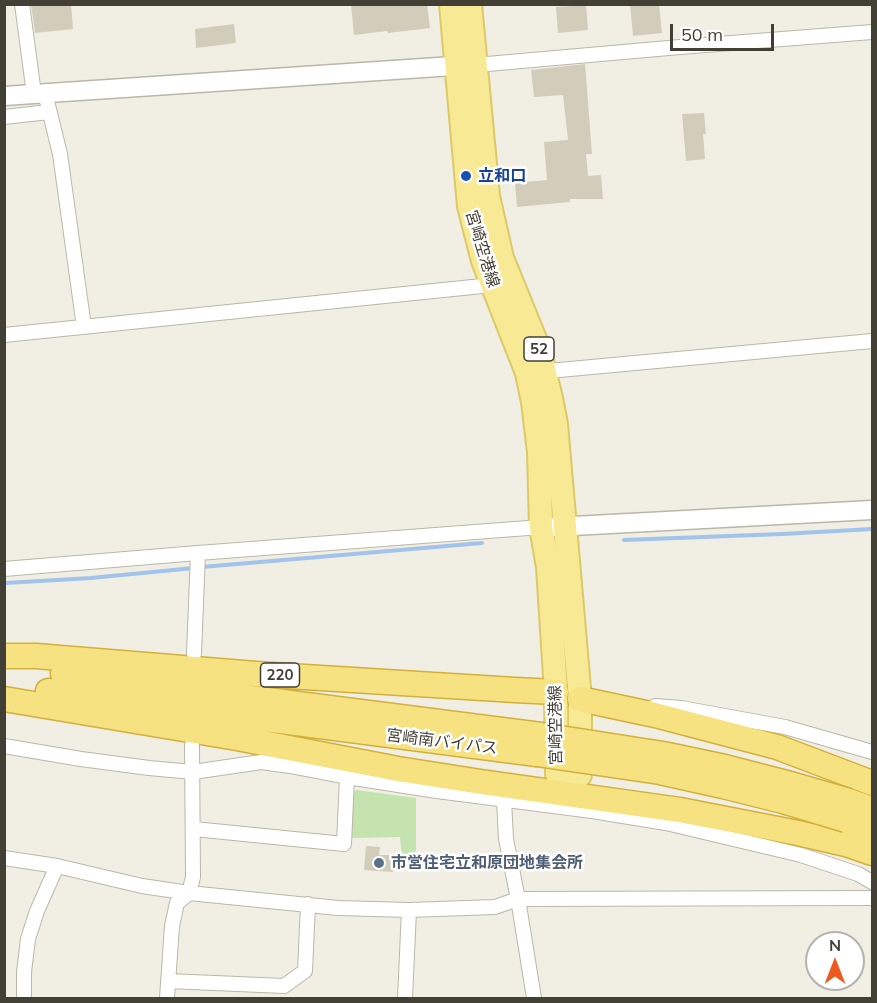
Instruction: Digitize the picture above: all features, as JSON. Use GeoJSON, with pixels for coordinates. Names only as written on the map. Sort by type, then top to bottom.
{"type":"FeatureCollection","features":[{"type":"Feature","properties":{"kind":"highway","name":"220"},"geometry":{"type":"LineString","coordinates":[[4,657],[36,656],[256,674],[556,692]]}},
{"type":"Feature","properties":{"kind":"highway","name":"宮崎南バイパス"},"geometry":{"type":"LineString","coordinates":[[4,666],[539,744],[783,801],[847,811],[873,809]]}},
{"type":"Feature","properties":{"kind":"highway","name":"宮崎南バイパス"},"geometry":{"type":"LineString","coordinates":[[4,686],[539,744]]}},
{"type":"Feature","properties":{"kind":"highway"},"geometry":{"type":"LineString","coordinates":[[4,699],[422,772],[680,810],[846,844],[867,855]]}},
{"type":"Feature","properties":{"kind":"highway"},"geometry":{"type":"LineString","coordinates":[[580,699],[655,715],[777,747],[873,783]]}},
{"type":"Feature","properties":{"kind":"highway","name":"宮崎南バイパス"},"geometry":{"type":"LineString","coordinates":[[847,811],[873,831]]}},
{"type":"Feature","properties":{"kind":"main road","name":"宮崎空港線"},"geometry":{"type":"LineString","coordinates":[[451,4],[466,65],[488,196],[502,258],[539,349],[533,402],[553,527],[548,567],[565,659],[580,699],[580,775],[566,794],[557,774],[556,692],[565,659]]}},
{"type":"Feature","properties":{"kind":"main road","name":"宮崎空港線"},"geometry":{"type":"LineString","coordinates":[[470,4],[466,65],[469,206],[480,252],[502,311],[513,335],[536,372]]}},
{"type":"Feature","properties":{"kind":"street"},"geometry":{"type":"LineString","coordinates":[[22,4],[40,94],[49,112],[60,154],[84,327]]}},
{"type":"Feature","properties":{"kind":"street"},"geometry":{"type":"LineString","coordinates":[[4,96],[466,65],[873,32]]}},
{"type":"Feature","properties":{"kind":"street"},"geometry":{"type":"LineString","coordinates":[[4,117],[49,112]]}},
{"type":"Feature","properties":{"kind":"street"},"geometry":{"type":"LineString","coordinates":[[4,335],[492,285]]}},
{"type":"Feature","properties":{"kind":"street"},"geometry":{"type":"LineString","coordinates":[[536,372],[873,341]]}},
{"type":"Feature","properties":{"kind":"street"},"geometry":{"type":"LineString","coordinates":[[4,569],[198,552],[553,527],[873,510]]}},
{"type":"Feature","properties":{"kind":"street"},"geometry":{"type":"LineString","coordinates":[[194,654],[198,552]]}},
{"type":"Feature","properties":{"kind":"street"},"geometry":{"type":"LineString","coordinates":[[580,699],[681,708],[785,727],[873,752]]}},
{"type":"Feature","properties":{"kind":"street"},"geometry":{"type":"LineString","coordinates":[[4,746],[81,759],[193,772],[261,762],[437,791],[666,823],[801,855],[858,874],[873,882]]}},
{"type":"Feature","properties":{"kind":"street"},"geometry":{"type":"LineString","coordinates":[[166,999],[172,926],[177,903],[189,893],[193,877],[192,746]]}},
{"type":"Feature","properties":{"kind":"street"},"geometry":{"type":"LineString","coordinates":[[194,829],[344,844],[347,777]]}},
{"type":"Feature","properties":{"kind":"street"},"geometry":{"type":"LineString","coordinates":[[504,800],[506,838],[534,999]]}},
{"type":"Feature","properties":{"kind":"street"},"geometry":{"type":"LineString","coordinates":[[858,874],[867,855]]}},
{"type":"Feature","properties":{"kind":"street"},"geometry":{"type":"LineString","coordinates":[[4,858],[57,866],[142,886],[338,908],[409,910],[495,907],[518,899],[873,898]]}},
{"type":"Feature","properties":{"kind":"street"},"geometry":{"type":"LineString","coordinates":[[24,999],[28,939],[37,911],[57,866]]}},
{"type":"Feature","properties":{"kind":"street"},"geometry":{"type":"LineString","coordinates":[[168,981],[284,986],[305,971],[308,904]]}},
{"type":"Feature","properties":{"kind":"street"},"geometry":{"type":"LineString","coordinates":[[405,999],[409,910]]}},
{"type":"Feature","properties":{"kind":"green space"},"geometry":{"type":"Polygon","coordinates":[[[356,790],[416,798],[416,867],[403,867],[400,837],[351,838],[351,794],[356,790]]]}},
{"type":"Feature","properties":{"kind":"building"},"geometry":{"type":"Polygon","coordinates":[[[31,4],[71,4],[73,29],[35,33],[31,4]]]}},
{"type":"Feature","properties":{"kind":"building"},"geometry":{"type":"Polygon","coordinates":[[[351,4],[427,4],[430,28],[354,35],[351,4]]]}},
{"type":"Feature","properties":{"kind":"building"},"geometry":{"type":"Polygon","coordinates":[[[630,4],[659,4],[662,33],[633,36],[630,4]]]}},
{"type":"Feature","properties":{"kind":"building"},"geometry":{"type":"Polygon","coordinates":[[[586,5],[588,30],[558,33],[556,7],[586,5]]]}},
{"type":"Feature","properties":{"kind":"building"},"geometry":{"type":"Polygon","coordinates":[[[234,24],[236,43],[196,48],[195,29],[234,24]]]}},
{"type":"Feature","properties":{"kind":"building"},"geometry":{"type":"Polygon","coordinates":[[[585,64],[592,154],[586,154],[588,176],[601,175],[603,199],[570,199],[570,202],[517,207],[515,183],[547,180],[544,142],[568,140],[563,95],[534,97],[531,70],[585,64]]]}},
{"type":"Feature","properties":{"kind":"building"},"geometry":{"type":"Polygon","coordinates":[[[704,113],[705,159],[686,161],[682,114],[704,113]]]}},
{"type":"Feature","properties":{"kind":"building","name":"市営住宅立和原団地集会所"},"geometry":{"type":"Polygon","coordinates":[[[366,846],[380,847],[379,855],[394,855],[393,872],[364,870],[366,846]]]}},
{"type":"Feature","properties":{"kind":"waterway"},"geometry":{"type":"LineString","coordinates":[[624,540],[872,529]]}},
{"type":"Feature","properties":{"kind":"waterway"},"geometry":{"type":"LineString","coordinates":[[202,567],[482,543]]}},
{"type":"Feature","properties":{"kind":"waterway"},"geometry":{"type":"LineString","coordinates":[[4,582],[91,578],[194,568]]}},
{"type":"Feature","properties":{"kind":"place","name":"立和口"},"geometry":{"type":"Point","coordinates":[466,176]}},
{"type":"Feature","properties":{"kind":"place","name":"市営住宅立和原団地集会所"},"geometry":{"type":"Point","coordinates":[379,863]}}]}
